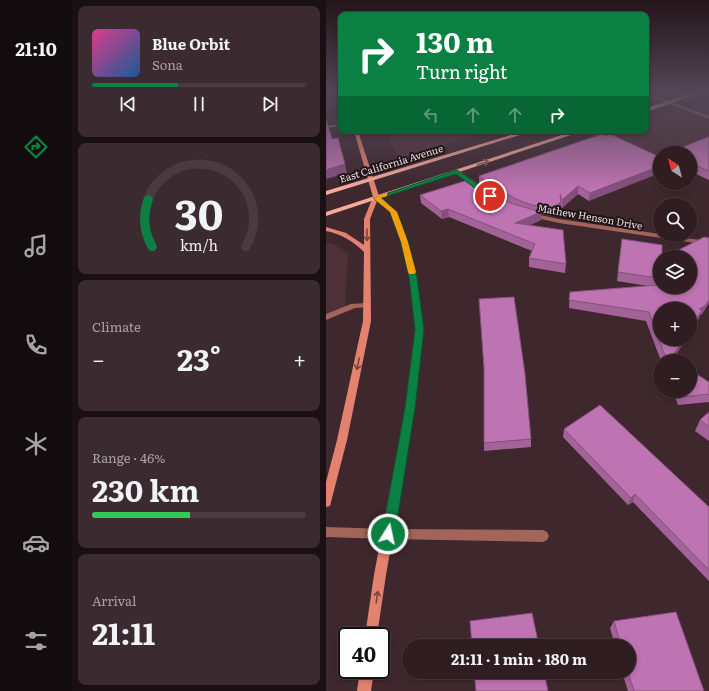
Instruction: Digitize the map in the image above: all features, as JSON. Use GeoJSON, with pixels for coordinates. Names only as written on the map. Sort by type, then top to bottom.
{"type":"FeatureCollection","features":[{"type":"Feature","properties":{"kind":"main road","name":"East California Avenue"},"geometry":{"type":"LineString","coordinates":[[326,193],[520,134]]}},
{"type":"Feature","properties":{"kind":"main road"},"geometry":{"type":"LineString","coordinates":[[326,214],[571,134]]}},
{"type":"Feature","properties":{"kind":"street"},"geometry":{"type":"LineString","coordinates":[[326,127],[338,125]]}},
{"type":"Feature","properties":{"kind":"street"},"geometry":{"type":"LineString","coordinates":[[357,134],[376,198],[393,212],[404,242],[413,277],[419,330],[410,408],[380,575],[373,627]]}},
{"type":"Feature","properties":{"kind":"street"},"geometry":{"type":"LineString","coordinates":[[457,171],[479,188]]}},
{"type":"Feature","properties":{"kind":"street"},"geometry":{"type":"LineString","coordinates":[[326,502],[342,440],[366,329],[368,252],[367,219],[376,198]]}},
{"type":"Feature","properties":{"kind":"street","name":"Mathew Henson Drive"},"geometry":{"type":"LineString","coordinates":[[525,213],[566,222],[709,243]]}},
{"type":"Feature","properties":{"kind":"street"},"geometry":{"type":"LineString","coordinates":[[326,229],[338,231],[352,238],[368,252]]}},
{"type":"Feature","properties":{"kind":"street"},"geometry":{"type":"LineString","coordinates":[[326,317],[354,306],[367,305]]}},
{"type":"Feature","properties":{"kind":"street"},"geometry":{"type":"LineString","coordinates":[[326,532],[543,536]]}},
{"type":"Feature","properties":{"kind":"street"},"geometry":{"type":"LineString","coordinates":[[364,691],[366,679]]}},
{"type":"Feature","properties":{"kind":"shaded area"},"geometry":{"type":"Polygon","coordinates":[[[649,124],[709,124],[709,139],[692,146],[653,146],[653,156],[604,135],[649,134],[649,124]]]}},
{"type":"Feature","properties":{"kind":"shaded area"},"geometry":{"type":"Polygon","coordinates":[[[388,134],[483,134],[398,159],[388,134]]]}},
{"type":"Feature","properties":{"kind":"shaded area"},"geometry":{"type":"Polygon","coordinates":[[[326,242],[336,245],[348,254],[345,307],[326,315],[326,242]]]}},
{"type":"Feature","properties":{"kind":"building"},"geometry":{"type":"Polygon","coordinates":[[[326,124],[328,124],[332,139],[338,138],[345,164],[326,170],[326,124]]]}},
{"type":"Feature","properties":{"kind":"building"},"geometry":{"type":"Polygon","coordinates":[[[602,134],[605,136],[610,134],[653,154],[653,169],[590,193],[578,186],[562,200],[560,194],[561,202],[552,208],[532,205],[516,199],[479,176],[602,134]]]}},
{"type":"Feature","properties":{"kind":"building"},"geometry":{"type":"Polygon","coordinates":[[[709,137],[709,171],[697,166],[697,146],[686,146],[709,137]]]}},
{"type":"Feature","properties":{"kind":"building"},"geometry":{"type":"Polygon","coordinates":[[[471,179],[510,203],[541,212],[515,223],[563,230],[566,264],[529,258],[535,244],[448,209],[441,211],[420,195],[471,179]]]}},
{"type":"Feature","properties":{"kind":"building"},"geometry":{"type":"Polygon","coordinates":[[[704,237],[709,238],[709,300],[705,306],[699,309],[702,310],[697,318],[697,302],[653,302],[653,323],[649,312],[569,300],[570,292],[653,285],[653,294],[697,294],[697,250],[679,250],[697,242],[704,237]]]}},
{"type":"Feature","properties":{"kind":"building"},"geometry":{"type":"Polygon","coordinates":[[[622,239],[662,245],[662,250],[653,250],[653,277],[618,272],[622,239]]]}},
{"type":"Feature","properties":{"kind":"building"},"geometry":{"type":"Polygon","coordinates":[[[514,297],[525,374],[531,439],[484,443],[484,368],[479,299],[514,297]]]}},
{"type":"Feature","properties":{"kind":"building"},"geometry":{"type":"Polygon","coordinates":[[[661,346],[679,346],[674,354],[664,354],[661,346]]]}},
{"type":"Feature","properties":{"kind":"building"},"geometry":{"type":"Polygon","coordinates":[[[697,374],[709,382],[709,394],[697,395],[697,374]]]}},
{"type":"Feature","properties":{"kind":"building"},"geometry":{"type":"Polygon","coordinates":[[[600,405],[709,507],[709,570],[635,494],[631,498],[564,429],[600,405]]]}},
{"type":"Feature","properties":{"kind":"building"},"geometry":{"type":"Polygon","coordinates":[[[709,412],[709,427],[700,420],[709,412]]]}},
{"type":"Feature","properties":{"kind":"building"},"geometry":{"type":"Polygon","coordinates":[[[676,612],[704,691],[634,691],[630,679],[636,679],[636,639],[619,639],[614,621],[676,612]]]}},
{"type":"Feature","properties":{"kind":"building"},"geometry":{"type":"Polygon","coordinates":[[[532,613],[538,639],[471,639],[470,621],[532,613]]]}},
{"type":"Feature","properties":{"kind":"building"},"geometry":{"type":"Polygon","coordinates":[[[475,679],[545,679],[548,691],[476,691],[475,679]]]}},
{"type":"Feature","properties":{"kind":"slow traffic"},"geometry":{"type":"LineString","coordinates":[[385,194],[376,198],[386,204],[393,212],[404,242],[412,272]]}},
{"type":"Feature","properties":{"kind":"route"},"geometry":{"type":"LineString","coordinates":[[388,534],[410,408],[419,330],[413,277],[404,242],[393,212],[386,204],[376,198],[457,171],[490,196]]}}]}
